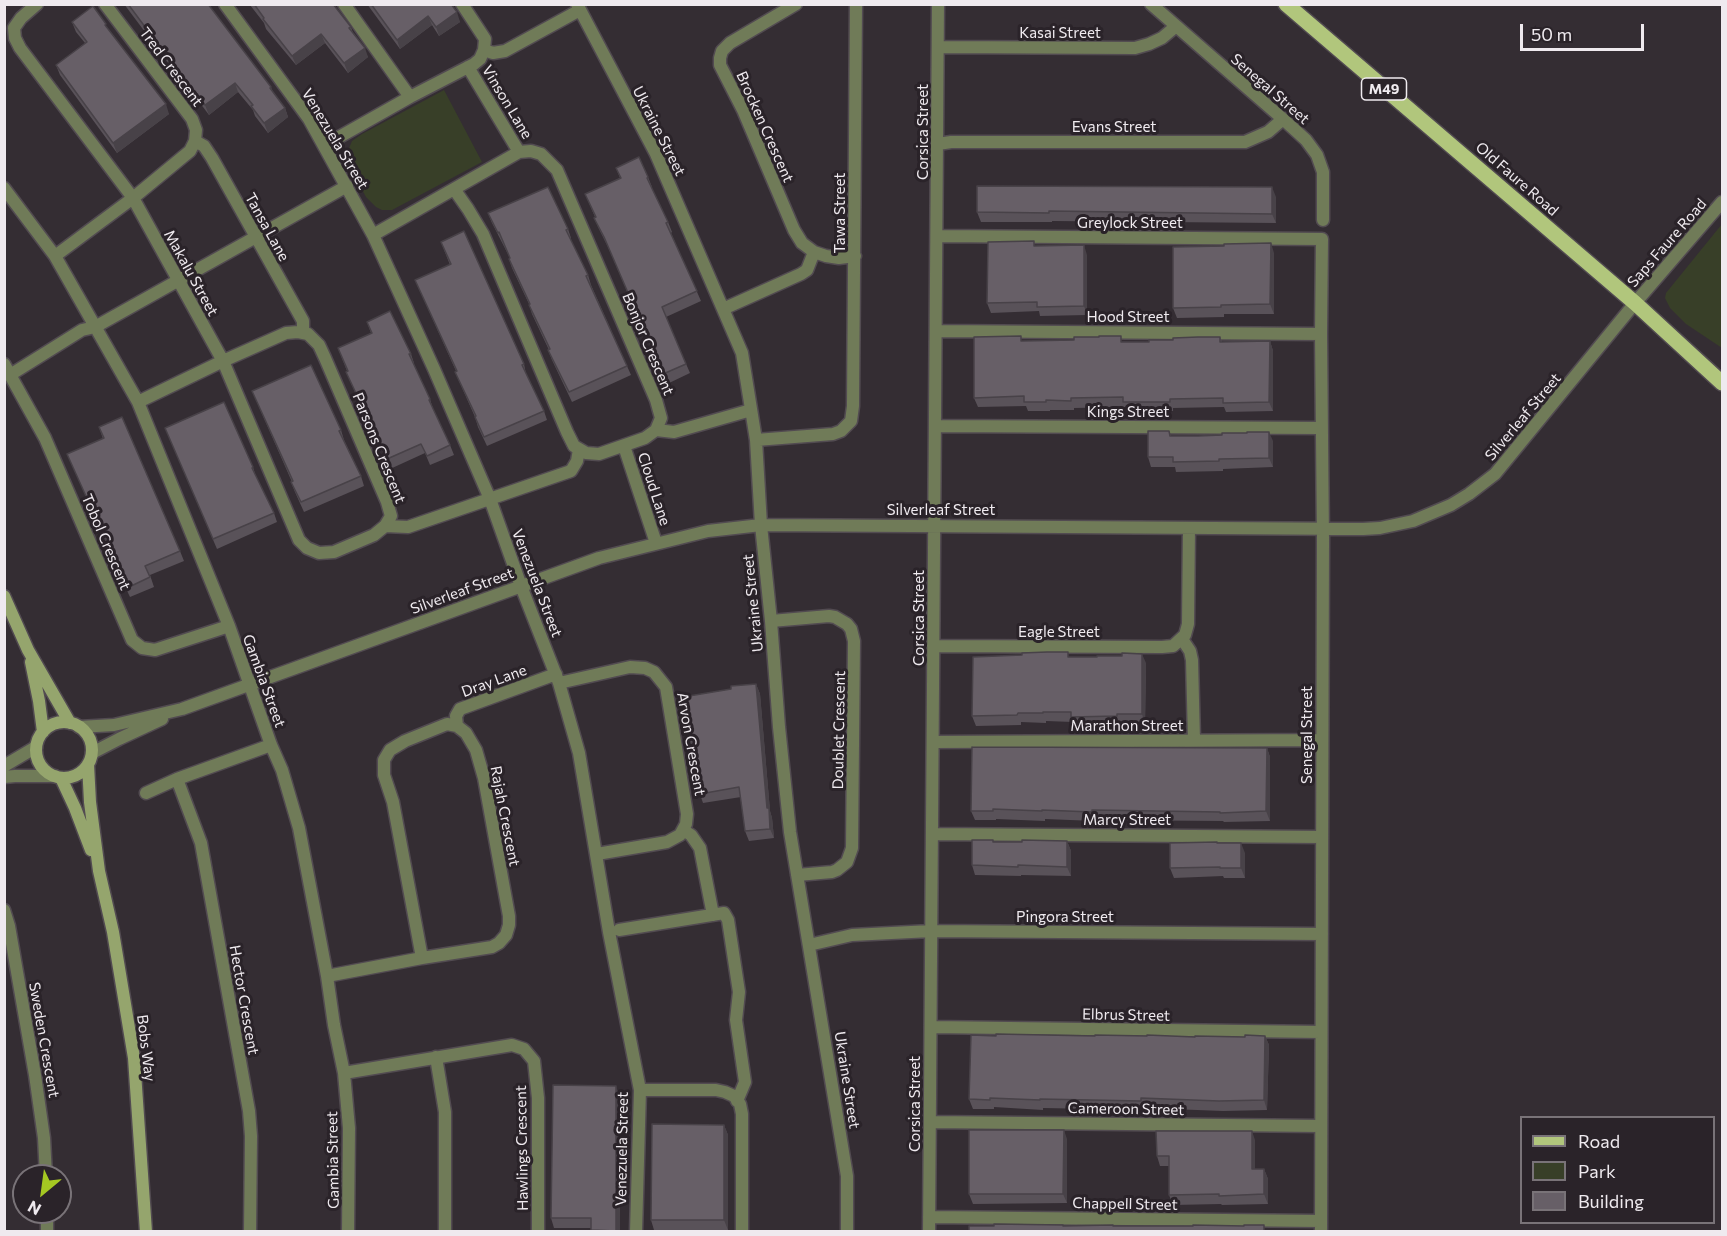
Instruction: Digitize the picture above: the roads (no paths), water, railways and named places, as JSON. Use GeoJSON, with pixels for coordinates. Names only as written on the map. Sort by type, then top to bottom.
{"type":"FeatureCollection","features":[{"type":"Feature","properties":{"kind":"main road","name":"Old Faure Road"},"geometry":{"type":"LineString","coordinates":[[1286,4],[1635,303],[1722,383]]}},
{"type":"Feature","properties":{"kind":"street"},"geometry":{"type":"LineString","coordinates":[[37,4],[21,18],[14,28],[15,38],[20,48],[134,198]]}},
{"type":"Feature","properties":{"kind":"street","name":"Tred Crescent"},"geometry":{"type":"LineString","coordinates":[[105,4],[192,119],[196,130],[195,141]]}},
{"type":"Feature","properties":{"kind":"street","name":"Venezuela Street"},"geometry":{"type":"LineString","coordinates":[[225,4],[309,119],[373,235],[490,499],[520,586],[557,679],[579,753],[609,932],[640,1090],[636,1232]]}},
{"type":"Feature","properties":{"kind":"street"},"geometry":{"type":"LineString","coordinates":[[344,4],[410,97]]}},
{"type":"Feature","properties":{"kind":"street"},"geometry":{"type":"LineString","coordinates":[[325,146],[480,59],[484,50],[484,39],[462,4]]}},
{"type":"Feature","properties":{"kind":"street","name":"Brocken Crescent"},"geometry":{"type":"LineString","coordinates":[[796,4],[730,43],[722,51],[720,65],[743,110],[794,230],[802,243],[814,252]]}},
{"type":"Feature","properties":{"kind":"street","name":"Tawa Street"},"geometry":{"type":"LineString","coordinates":[[756,440],[833,434],[842,431],[851,421],[855,256],[856,4]]}},
{"type":"Feature","properties":{"kind":"street","name":"Corsica Street"},"geometry":{"type":"LineString","coordinates":[[929,1232],[938,4]]}},
{"type":"Feature","properties":{"kind":"street","name":"Senegal Street"},"geometry":{"type":"LineString","coordinates":[[1151,4],[1306,140],[1317,154],[1323,172],[1323,220]]}},
{"type":"Feature","properties":{"kind":"street"},"geometry":{"type":"LineString","coordinates":[[484,50],[493,53],[505,51],[579,6]]}},
{"type":"Feature","properties":{"kind":"street","name":"Ukraine Street"},"geometry":{"type":"LineString","coordinates":[[579,6],[656,154],[742,353],[756,440],[761,525],[790,832],[847,1176],[847,1232]]}},
{"type":"Feature","properties":{"kind":"street","name":"Kasai Street"},"geometry":{"type":"LineString","coordinates":[[938,47],[1135,48],[1162,38],[1175,27]]}},
{"type":"Feature","properties":{"kind":"street","name":"Vinson Lane"},"geometry":{"type":"LineString","coordinates":[[468,67],[519,152]]}},
{"type":"Feature","properties":{"kind":"street","name":"Evans Street"},"geometry":{"type":"LineString","coordinates":[[938,144],[951,142],[1245,141],[1268,132],[1283,118]]}},
{"type":"Feature","properties":{"kind":"street"},"geometry":{"type":"LineString","coordinates":[[55,256],[134,198],[190,151],[195,141]]}},
{"type":"Feature","properties":{"kind":"street","name":"Tansa Lane"},"geometry":{"type":"LineString","coordinates":[[195,141],[204,146],[212,158],[303,321],[303,333]]}},
{"type":"Feature","properties":{"kind":"street","name":"Bonjor Crescent"},"geometry":{"type":"LineString","coordinates":[[519,152],[531,150],[541,154],[557,170],[656,400],[661,418],[656,430]]}},
{"type":"Feature","properties":{"kind":"street"},"geometry":{"type":"LineString","coordinates":[[373,235],[519,152]]}},
{"type":"Feature","properties":{"kind":"street"},"geometry":{"type":"LineString","coordinates":[[7,370],[82,330],[95,327],[347,186]]}},
{"type":"Feature","properties":{"kind":"street","name":"Gambia Street"},"geometry":{"type":"LineString","coordinates":[[4,188],[55,256],[138,402],[229,626],[285,779],[299,828],[344,1073],[349,1128],[348,1232]]}},
{"type":"Feature","properties":{"kind":"street"},"geometry":{"type":"LineString","coordinates":[[454,189],[483,234],[574,446],[586,453],[599,454],[645,438],[656,430],[674,432],[751,410]]}},
{"type":"Feature","properties":{"kind":"street","name":"Makalu Street"},"geometry":{"type":"LineString","coordinates":[[134,198],[223,361]]}},
{"type":"Feature","properties":{"kind":"street","name":"Saps Faure Road"},"geometry":{"type":"LineString","coordinates":[[1635,303],[1722,202]]}},
{"type":"Feature","properties":{"kind":"street","name":"Greylock Street"},"geometry":{"type":"LineString","coordinates":[[937,236],[1322,239]]}},
{"type":"Feature","properties":{"kind":"street","name":"Senegal Street"},"geometry":{"type":"LineString","coordinates":[[1321,1226],[1322,239]]}},
{"type":"Feature","properties":{"kind":"street"},"geometry":{"type":"LineString","coordinates":[[723,309],[801,274],[807,270],[814,252],[839,258],[855,256]]}},
{"type":"Feature","properties":{"kind":"street","name":"Silverleaf Street"},"geometry":{"type":"LineString","coordinates":[[75,725],[114,725],[182,709],[599,558],[708,531],[761,525],[1363,529],[1397,525],[1433,514],[1452,505],[1495,474],[1635,303]]}},
{"type":"Feature","properties":{"kind":"street","name":"Hood Street"},"geometry":{"type":"LineString","coordinates":[[936,331],[1321,334]]}},
{"type":"Feature","properties":{"kind":"street"},"geometry":{"type":"LineString","coordinates":[[138,402],[286,333],[303,333]]}},
{"type":"Feature","properties":{"kind":"street","name":"Parsons Crescent"},"geometry":{"type":"LineString","coordinates":[[223,361],[299,540],[307,548],[319,553],[334,552],[374,535],[385,526],[390,516],[387,502],[325,358],[318,345],[308,334],[303,333]]}},
{"type":"Feature","properties":{"kind":"street","name":"Tobol Crescent"},"geometry":{"type":"LineString","coordinates":[[7,370],[45,438],[132,640],[142,648],[155,650],[229,626]]}},
{"type":"Feature","properties":{"kind":"street","name":"Kings Street"},"geometry":{"type":"LineString","coordinates":[[935,426],[1321,428]]}},
{"type":"Feature","properties":{"kind":"street","name":"Cloud Lane"},"geometry":{"type":"LineString","coordinates":[[624,446],[656,543]]}},
{"type":"Feature","properties":{"kind":"street"},"geometry":{"type":"LineString","coordinates":[[385,526],[408,527],[571,471],[577,461],[579,449]]}},
{"type":"Feature","properties":{"kind":"street"},"geometry":{"type":"LineString","coordinates":[[1189,528],[1188,624],[1182,639],[1190,651],[1193,670],[1194,740]]}},
{"type":"Feature","properties":{"kind":"street"},"geometry":{"type":"LineString","coordinates":[[4,596],[28,650],[75,725],[89,738],[90,759],[81,772],[71,777],[4,777]]}},
{"type":"Feature","properties":{"kind":"street","name":"Doublet Crescent"},"geometry":{"type":"LineString","coordinates":[[771,621],[836,617],[851,629],[854,641],[852,848],[847,862],[837,870],[797,875]]}},
{"type":"Feature","properties":{"kind":"street","name":"Eagle Street"},"geometry":{"type":"LineString","coordinates":[[933,646],[1162,647],[1173,646],[1182,639]]}},
{"type":"Feature","properties":{"kind":"street"},"geometry":{"type":"LineString","coordinates":[[28,650],[43,732]]}},
{"type":"Feature","properties":{"kind":"street","name":"Arvon Crescent"},"geometry":{"type":"LineString","coordinates":[[557,679],[630,667],[645,668],[654,672],[662,680],[666,687],[687,814],[683,830]]}},
{"type":"Feature","properties":{"kind":"street","name":"Dray Lane"},"geometry":{"type":"LineString","coordinates":[[457,726],[456,716],[460,709],[557,679]]}},
{"type":"Feature","properties":{"kind":"street","name":"Silverleaf Street"},"geometry":{"type":"LineString","coordinates":[[90,759],[182,709]]}},
{"type":"Feature","properties":{"kind":"street"},"geometry":{"type":"LineString","coordinates":[[58,777],[48,773],[39,762],[36,747],[38,739],[43,732],[60,722],[75,725]]}},
{"type":"Feature","properties":{"kind":"street"},"geometry":{"type":"LineString","coordinates":[[422,958],[393,802],[384,774],[384,760],[390,750],[405,741],[447,724],[457,726]]}},
{"type":"Feature","properties":{"kind":"street","name":"Rajah Crescent"},"geometry":{"type":"LineString","coordinates":[[327,976],[492,947],[506,935],[509,925],[484,778],[476,750],[466,733],[457,726]]}},
{"type":"Feature","properties":{"kind":"street","name":"Marathon Street"},"geometry":{"type":"LineString","coordinates":[[933,742],[1322,740]]}},
{"type":"Feature","properties":{"kind":"street"},"geometry":{"type":"LineString","coordinates":[[146,793],[177,779],[272,746]]}},
{"type":"Feature","properties":{"kind":"street"},"geometry":{"type":"LineString","coordinates":[[4,766],[36,747]]}},
{"type":"Feature","properties":{"kind":"street","name":"Bobs Way"},"geometry":{"type":"LineString","coordinates":[[90,759],[90,802],[99,871],[113,932],[134,1058],[146,1232]]}},
{"type":"Feature","properties":{"kind":"street","name":"Bobs Way"},"geometry":{"type":"LineString","coordinates":[[58,777],[75,808],[99,871]]}},
{"type":"Feature","properties":{"kind":"street","name":"Hector Crescent"},"geometry":{"type":"LineString","coordinates":[[177,779],[201,843],[249,1111],[250,1232]]}},
{"type":"Feature","properties":{"kind":"street"},"geometry":{"type":"LineString","coordinates":[[597,854],[667,842],[680,835],[683,830],[692,836],[700,848],[712,915]]}},
{"type":"Feature","properties":{"kind":"street","name":"Marcy Street"},"geometry":{"type":"LineString","coordinates":[[932,834],[1322,837]]}},
{"type":"Feature","properties":{"kind":"street","name":"Sweden Crescent"},"geometry":{"type":"LineString","coordinates":[[4,910],[9,926],[45,1138],[46,1164]]}},
{"type":"Feature","properties":{"kind":"street"},"geometry":{"type":"LineString","coordinates":[[619,930],[724,913],[728,920],[739,992],[736,1020],[745,1082],[737,1101]]}},
{"type":"Feature","properties":{"kind":"street","name":"Pingora Street"},"geometry":{"type":"LineString","coordinates":[[809,945],[852,935],[931,931],[1322,934]]}},
{"type":"Feature","properties":{"kind":"street","name":"Elbrus Street"},"geometry":{"type":"LineString","coordinates":[[931,1027],[1321,1032]]}},
{"type":"Feature","properties":{"kind":"street","name":"Hawlings Crescent"},"geometry":{"type":"LineString","coordinates":[[344,1073],[512,1045],[524,1049],[534,1061],[538,1098],[538,1232]]}},
{"type":"Feature","properties":{"kind":"street"},"geometry":{"type":"LineString","coordinates":[[436,1057],[445,1112],[445,1232]]}},
{"type":"Feature","properties":{"kind":"street"},"geometry":{"type":"LineString","coordinates":[[640,1090],[716,1090],[734,1096],[742,1114],[742,1232]]}},
{"type":"Feature","properties":{"kind":"street","name":"Cameroon Street"},"geometry":{"type":"LineString","coordinates":[[930,1122],[1321,1126]]}},
{"type":"Feature","properties":{"kind":"street","name":"Chappell Street"},"geometry":{"type":"LineString","coordinates":[[929,1217],[1321,1226]]}}]}
